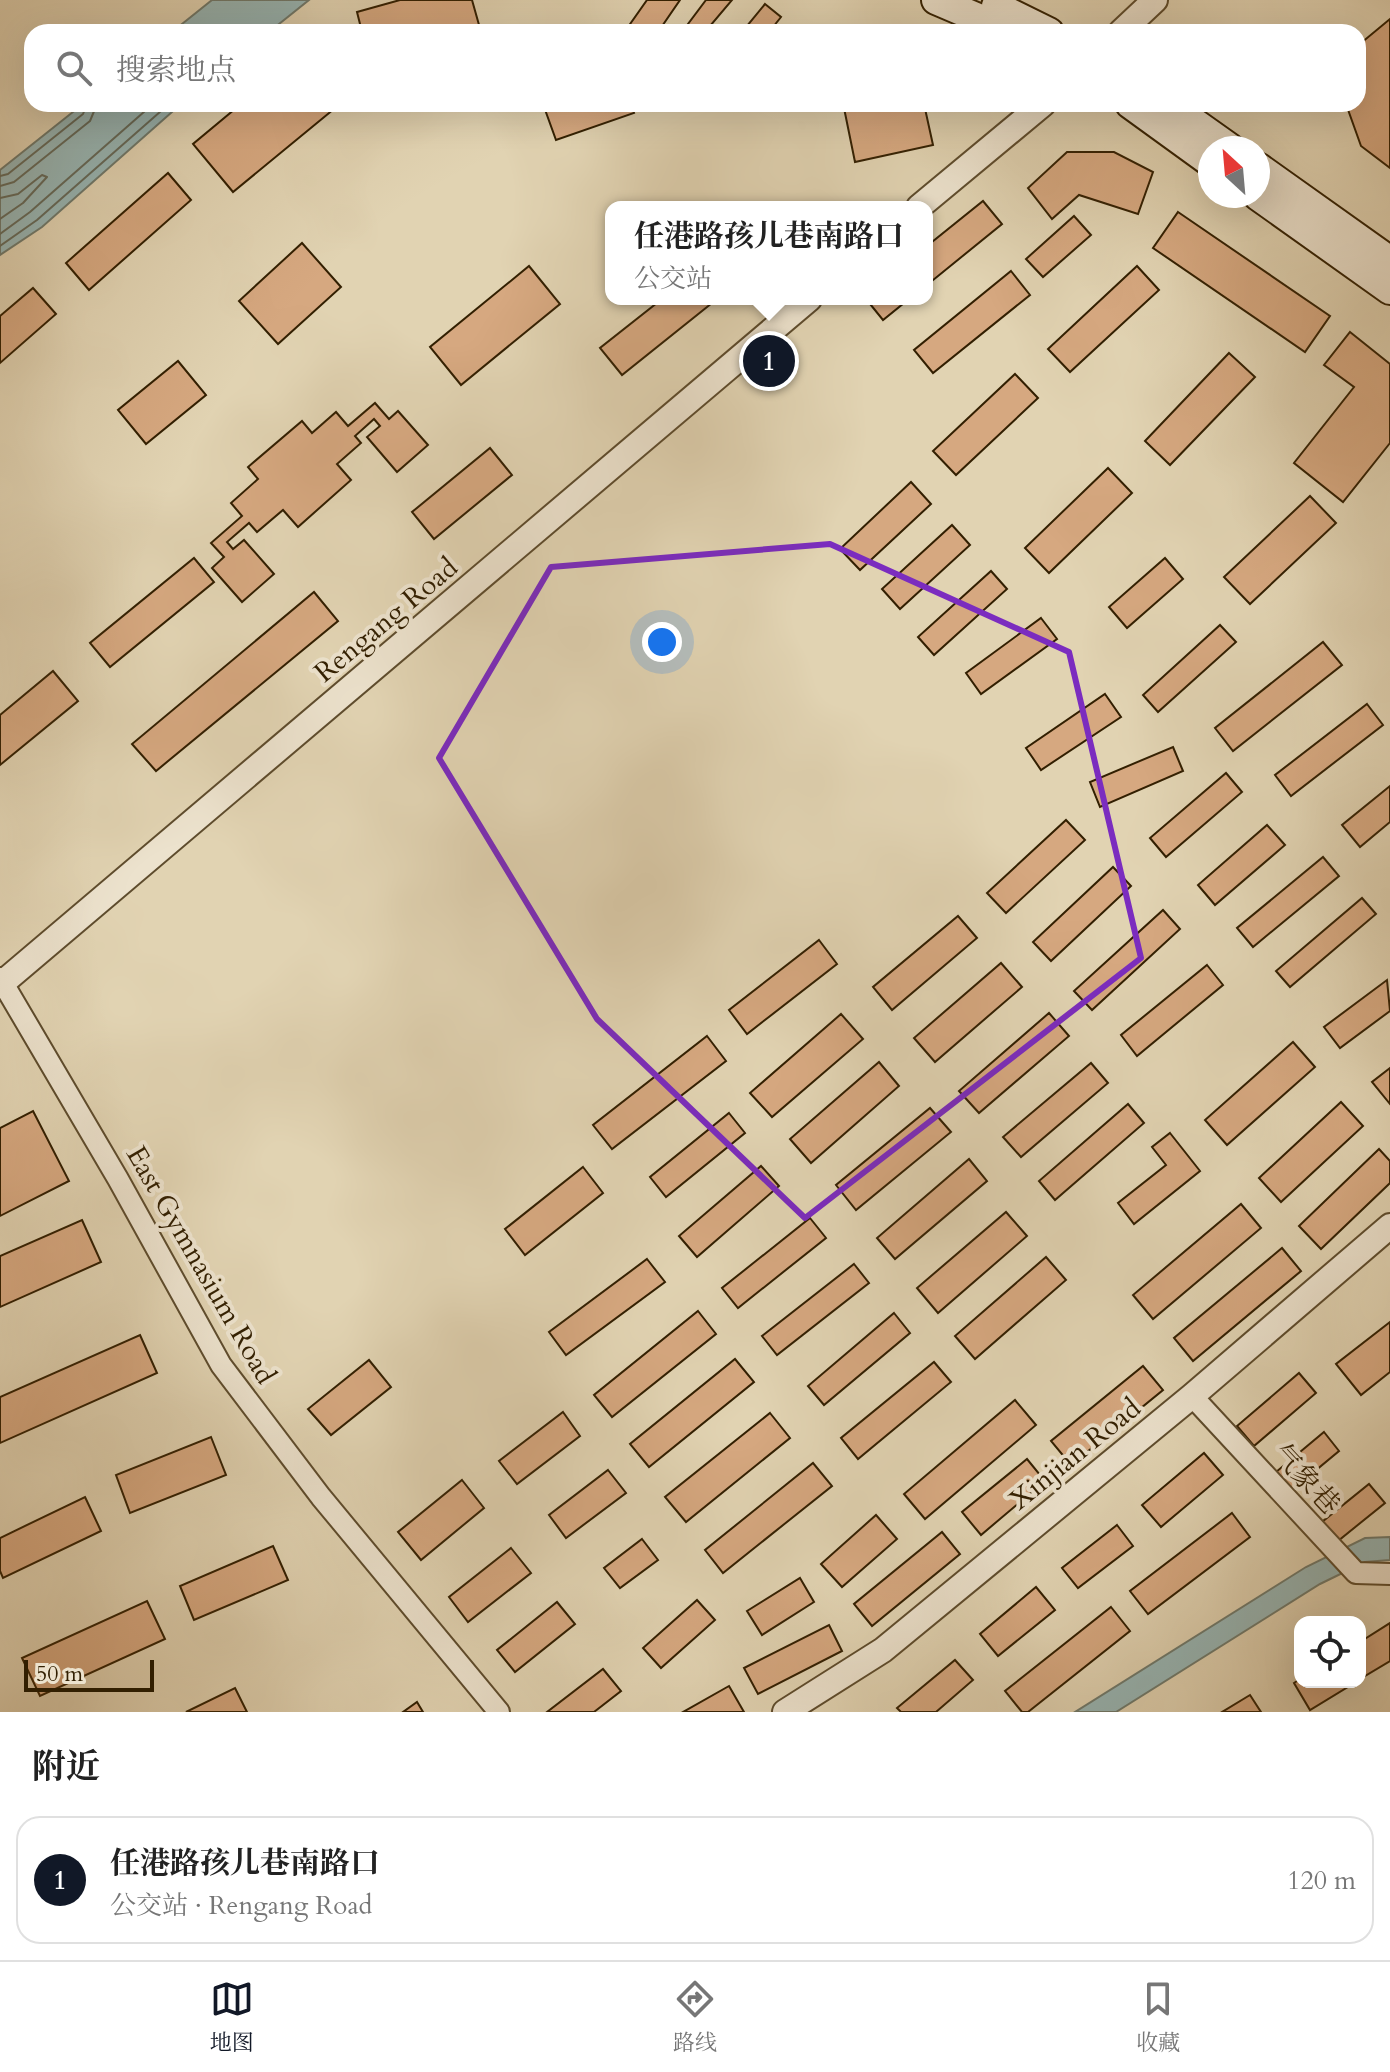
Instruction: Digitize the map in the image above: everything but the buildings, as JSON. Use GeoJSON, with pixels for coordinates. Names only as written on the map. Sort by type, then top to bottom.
{"type":"FeatureCollection","features":[{"type":"Feature","properties":{"kind":"main road"},"geometry":{"type":"LineString","coordinates":[[936,0],[992,24]]}},
{"type":"Feature","properties":{"kind":"main road"},"geometry":{"type":"LineString","coordinates":[[985,0],[1033,24]]}},
{"type":"Feature","properties":{"kind":"main road"},"geometry":{"type":"LineString","coordinates":[[1141,112],[1198,153]]}},
{"type":"Feature","properties":{"kind":"main road"},"geometry":{"type":"LineString","coordinates":[[1179,112],[1213,136]]}},
{"type":"Feature","properties":{"kind":"main road"},"geometry":{"type":"LineString","coordinates":[[1270,176],[1390,261]]}},
{"type":"Feature","properties":{"kind":"main road"},"geometry":{"type":"LineString","coordinates":[[1270,205],[1390,290]]}},
{"type":"Feature","properties":{"kind":"street"},"geometry":{"type":"LineString","coordinates":[[1130,24],[1155,0]]}},
{"type":"Feature","properties":{"kind":"street"},"geometry":{"type":"LineString","coordinates":[[926,201],[1033,112]]}},
{"type":"Feature","properties":{"kind":"street","name":"Rengang Road"},"geometry":{"type":"LineString","coordinates":[[1,982],[802,305]]}},
{"type":"Feature","properties":{"kind":"street","name":"East Gymnasium Road"},"geometry":{"type":"LineString","coordinates":[[1,982],[118,1179],[221,1365],[321,1497],[499,1712]]}},
{"type":"Feature","properties":{"kind":"street","name":"Xinjian Road"},"geometry":{"type":"LineString","coordinates":[[785,1712],[883,1650],[1192,1396],[1390,1226]]}},
{"type":"Feature","properties":{"kind":"street","name":"气象巷"},"geometry":{"type":"LineString","coordinates":[[1192,1396],[1356,1573],[1390,1574]]}},
{"type":"Feature","properties":{"kind":"highlighted area"},"geometry":{"type":"Polygon","coordinates":[[[830,544],[1069,652],[1141,958],[805,1218],[597,1019],[439,758],[551,567],[830,544]]]}},
{"type":"Feature","properties":{"kind":"water"},"geometry":{"type":"Polygon","coordinates":[[[212,0],[309,0],[279,24],[182,24],[212,0]]]}},
{"type":"Feature","properties":{"kind":"water"},"geometry":{"type":"Polygon","coordinates":[[[73,112],[172,112],[42,227],[0,255],[0,170],[73,112]]]}},
{"type":"Feature","properties":{"kind":"water"},"geometry":{"type":"Polygon","coordinates":[[[1390,1537],[1390,1560],[1365,1562],[1320,1584],[1116,1712],[1075,1712],[1306,1567],[1365,1538],[1390,1537]]]}},
{"type":"Feature","properties":{"kind":"place","name":"任港路孩儿巷南路口"},"geometry":{"type":"Point","coordinates":[769,361]}}]}
